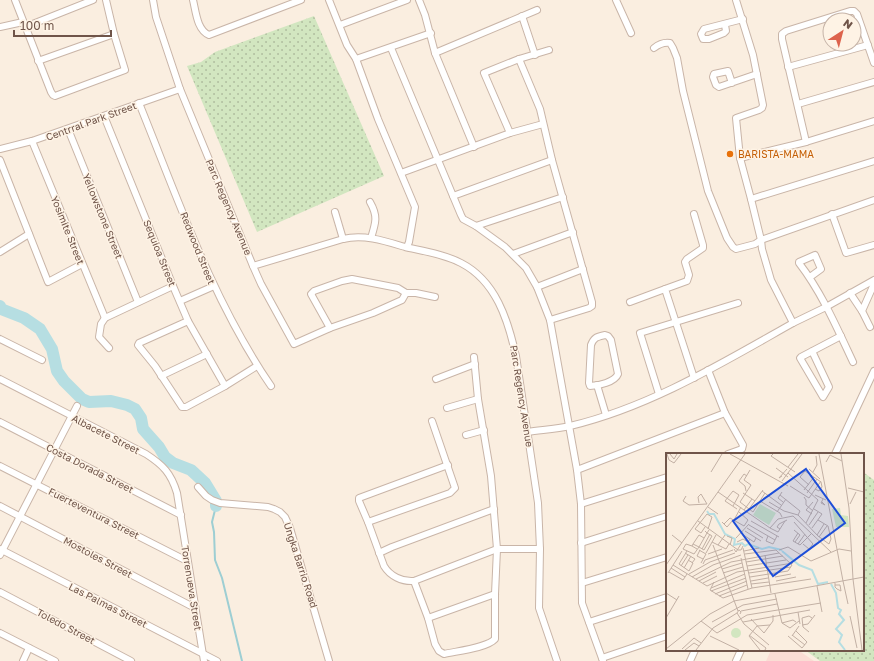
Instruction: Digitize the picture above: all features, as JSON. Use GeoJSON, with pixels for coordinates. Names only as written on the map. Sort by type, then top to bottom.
{"type":"FeatureCollection","features":[{"type":"Feature","properties":{"kind":"street"},"geometry":{"type":"LineString","coordinates":[[15,0],[38,61],[54,96],[125,70],[106,0]]}},
{"type":"Feature","properties":{"kind":"street"},"geometry":{"type":"LineString","coordinates":[[0,27],[24,24],[93,0]]}},
{"type":"Feature","properties":{"kind":"street","name":"Parc Regency Avenue"},"geometry":{"type":"LineString","coordinates":[[153,0],[156,17],[180,89],[253,266],[343,238],[352,236],[371,238],[460,262],[476,273],[494,293],[499,302],[512,337],[516,356],[538,503],[540,549],[539,608],[557,661]]}},
{"type":"Feature","properties":{"kind":"street"},"geometry":{"type":"LineString","coordinates":[[193,0],[200,28],[204,33],[209,35],[300,0]]}},
{"type":"Feature","properties":{"kind":"street"},"geometry":{"type":"LineString","coordinates":[[329,0],[347,45],[356,59],[378,119],[415,206],[407,247]]}},
{"type":"Feature","properties":{"kind":"street"},"geometry":{"type":"LineString","coordinates":[[340,25],[407,0]]}},
{"type":"Feature","properties":{"kind":"street"},"geometry":{"type":"LineString","coordinates":[[419,0],[435,53],[474,147]]}},
{"type":"Feature","properties":{"kind":"street"},"geometry":{"type":"LineString","coordinates":[[616,0],[632,33]]}},
{"type":"Feature","properties":{"kind":"street"},"geometry":{"type":"LineString","coordinates":[[736,0],[753,55],[763,105],[759,110],[736,118],[740,158],[761,240],[762,250],[771,280],[793,323]]}},
{"type":"Feature","properties":{"kind":"street"},"geometry":{"type":"LineString","coordinates":[[435,53],[536,10]]}},
{"type":"Feature","properties":{"kind":"street"},"geometry":{"type":"LineString","coordinates":[[806,142],[788,67],[782,34],[786,31],[854,11],[857,14],[874,63]]}},
{"type":"Feature","properties":{"kind":"street"},"geometry":{"type":"LineString","coordinates":[[522,16],[535,55]]}},
{"type":"Feature","properties":{"kind":"street"},"geometry":{"type":"LineString","coordinates":[[725,25],[742,20]]}},
{"type":"Feature","properties":{"kind":"street"},"geometry":{"type":"LineString","coordinates":[[356,59],[391,48],[430,33]]}},
{"type":"Feature","properties":{"kind":"street"},"geometry":{"type":"LineString","coordinates":[[38,61],[114,34]]}},
{"type":"Feature","properties":{"kind":"street"},"geometry":{"type":"LineString","coordinates":[[654,48],[658,44],[670,43],[677,58],[683,91],[708,191],[733,247],[736,249],[744,248],[761,240],[874,200]]}},
{"type":"Feature","properties":{"kind":"street"},"geometry":{"type":"LineString","coordinates":[[788,67],[868,45]]}},
{"type":"Feature","properties":{"kind":"street"},"geometry":{"type":"LineString","coordinates":[[391,48],[464,219],[476,226],[513,254],[526,268],[537,286],[550,320],[577,470],[581,504],[582,603],[602,659],[666,636]]}},
{"type":"Feature","properties":{"kind":"street"},"geometry":{"type":"LineString","coordinates":[[510,133],[484,73],[549,50]]}},
{"type":"Feature","properties":{"kind":"street"},"geometry":{"type":"LineString","coordinates":[[520,59],[540,109],[552,160],[592,302],[592,306],[589,308],[550,320]]}},
{"type":"Feature","properties":{"kind":"street"},"geometry":{"type":"LineString","coordinates":[[732,83],[757,74]]}},
{"type":"Feature","properties":{"kind":"street"},"geometry":{"type":"LineString","coordinates":[[798,104],[874,82]]}},
{"type":"Feature","properties":{"kind":"street","name":"Centrral Park Street"},"geometry":{"type":"LineString","coordinates":[[0,148],[32,142],[180,89]]}},
{"type":"Feature","properties":{"kind":"street","name":"Redwood Street"},"geometry":{"type":"LineString","coordinates":[[139,103],[214,286],[258,366],[271,386]]}},
{"type":"Feature","properties":{"kind":"street","name":"Sequioa Street"},"geometry":{"type":"LineString","coordinates":[[104,116],[188,321],[225,386]]}},
{"type":"Feature","properties":{"kind":"street"},"geometry":{"type":"LineString","coordinates":[[740,158],[806,142],[874,121]]}},
{"type":"Feature","properties":{"kind":"street"},"geometry":{"type":"LineString","coordinates":[[401,174],[510,133],[543,124]]}},
{"type":"Feature","properties":{"kind":"street","name":"Yellowstone Street"},"geometry":{"type":"LineString","coordinates":[[68,129],[138,302]]}},
{"type":"Feature","properties":{"kind":"street","name":"Yosimite Street"},"geometry":{"type":"LineString","coordinates":[[32,142],[105,318]]}},
{"type":"Feature","properties":{"kind":"street"},"geometry":{"type":"LineString","coordinates":[[0,160],[48,282],[82,264]]}},
{"type":"Feature","properties":{"kind":"street"},"geometry":{"type":"LineString","coordinates":[[453,196],[552,160]]}},
{"type":"Feature","properties":{"kind":"street"},"geometry":{"type":"LineString","coordinates":[[751,199],[874,161]]}},
{"type":"Feature","properties":{"kind":"street"},"geometry":{"type":"LineString","coordinates":[[476,226],[563,197]]}},
{"type":"Feature","properties":{"kind":"street"},"geometry":{"type":"LineString","coordinates":[[370,202],[375,211],[376,217],[371,238]]}},
{"type":"Feature","properties":{"kind":"street"},"geometry":{"type":"LineString","coordinates":[[335,212],[343,238]]}},
{"type":"Feature","properties":{"kind":"street"},"geometry":{"type":"LineString","coordinates":[[630,302],[686,281],[689,275],[685,262],[703,248],[694,214]]}},
{"type":"Feature","properties":{"kind":"street"},"geometry":{"type":"LineString","coordinates":[[832,214],[846,253],[874,245]]}},
{"type":"Feature","properties":{"kind":"street"},"geometry":{"type":"LineString","coordinates":[[513,254],[573,232]]}},
{"type":"Feature","properties":{"kind":"street"},"geometry":{"type":"LineString","coordinates":[[0,252],[29,234]]}},
{"type":"Feature","properties":{"kind":"street"},"geometry":{"type":"LineString","coordinates":[[253,266],[261,284],[294,344],[330,328],[373,313],[402,300],[406,293]]}},
{"type":"Feature","properties":{"kind":"street"},"geometry":{"type":"LineString","coordinates":[[537,286],[583,269]]}},
{"type":"Feature","properties":{"kind":"street"},"geometry":{"type":"LineString","coordinates":[[810,277],[853,362]]}},
{"type":"Feature","properties":{"kind":"street"},"geometry":{"type":"LineString","coordinates":[[330,328],[311,294],[314,291],[342,281],[352,279],[398,288],[406,293],[416,293],[435,297]]}},
{"type":"Feature","properties":{"kind":"street"},"geometry":{"type":"LineString","coordinates":[[528,432],[569,426],[606,415],[659,394],[694,378],[874,280]]}},
{"type":"Feature","properties":{"kind":"street"},"geometry":{"type":"LineString","coordinates":[[862,311],[874,284]]}},
{"type":"Feature","properties":{"kind":"street"},"geometry":{"type":"LineString","coordinates":[[109,348],[99,337],[101,324],[105,318],[173,286]]}},
{"type":"Feature","properties":{"kind":"street"},"geometry":{"type":"LineString","coordinates":[[180,301],[214,286]]}},
{"type":"Feature","properties":{"kind":"street"},"geometry":{"type":"LineString","coordinates":[[665,289],[694,378]]}},
{"type":"Feature","properties":{"kind":"street"},"geometry":{"type":"LineString","coordinates":[[850,293],[862,311],[870,327]]}},
{"type":"Feature","properties":{"kind":"street"},"geometry":{"type":"LineString","coordinates":[[659,394],[640,333],[738,303]]}},
{"type":"Feature","properties":{"kind":"street"},"geometry":{"type":"LineString","coordinates":[[188,321],[139,343],[140,348],[182,407],[186,407],[225,386],[258,366]]}},
{"type":"Feature","properties":{"kind":"street"},"geometry":{"type":"LineString","coordinates":[[605,335],[608,336],[610,340],[618,374],[616,378],[597,385],[590,386],[589,383],[591,345],[596,337],[605,335]]}},
{"type":"Feature","properties":{"kind":"street"},"geometry":{"type":"LineString","coordinates":[[812,351],[829,387],[823,396],[800,359],[801,357],[812,351],[841,336]]}},
{"type":"Feature","properties":{"kind":"street"},"geometry":{"type":"LineString","coordinates":[[0,338],[42,360]]}},
{"type":"Feature","properties":{"kind":"street"},"geometry":{"type":"LineString","coordinates":[[161,376],[207,354]]}},
{"type":"Feature","properties":{"kind":"street"},"geometry":{"type":"LineString","coordinates":[[414,581],[428,618],[435,644],[439,651],[444,654],[493,642],[495,639],[497,549],[491,476],[478,399],[474,360],[436,379]]}},
{"type":"Feature","properties":{"kind":"street"},"geometry":{"type":"LineString","coordinates":[[708,370],[725,413],[742,445],[742,448],[730,453]]}},
{"type":"Feature","properties":{"kind":"street"},"geometry":{"type":"LineString","coordinates":[[835,453],[874,371]]}},
{"type":"Feature","properties":{"kind":"street","name":"Albacete Street"},"geometry":{"type":"LineString","coordinates":[[0,379],[146,454],[162,464],[170,474],[174,483],[181,515]]}},
{"type":"Feature","properties":{"kind":"street"},"geometry":{"type":"LineString","coordinates":[[597,385],[606,415]]}},
{"type":"Feature","properties":{"kind":"street"},"geometry":{"type":"LineString","coordinates":[[447,408],[478,399]]}},
{"type":"Feature","properties":{"kind":"street"},"geometry":{"type":"LineString","coordinates":[[1,551],[77,406]]}},
{"type":"Feature","properties":{"kind":"street"},"geometry":{"type":"LineString","coordinates":[[577,470],[725,413]]}},
{"type":"Feature","properties":{"kind":"street"},"geometry":{"type":"LineString","coordinates":[[368,522],[450,494],[455,488],[432,420]]}},
{"type":"Feature","properties":{"kind":"street","name":"Costa Dorada Street"},"geometry":{"type":"LineString","coordinates":[[0,422],[181,515]]}},
{"type":"Feature","properties":{"kind":"street"},"geometry":{"type":"LineString","coordinates":[[466,435],[484,430]]}},
{"type":"Feature","properties":{"kind":"street"},"geometry":{"type":"LineString","coordinates":[[448,465],[359,498],[384,566],[389,573],[404,580],[414,581],[497,549],[540,549]]}},
{"type":"Feature","properties":{"kind":"street","name":"Fuerteventura Street"},"geometry":{"type":"LineString","coordinates":[[0,466],[187,560]]}},
{"type":"Feature","properties":{"kind":"street"},"geometry":{"type":"LineString","coordinates":[[581,504],[666,477]]}},
{"type":"Feature","properties":{"kind":"street","name":"Ungka Barrio Road"},"geometry":{"type":"LineString","coordinates":[[198,487],[206,496],[220,503],[268,507],[274,509],[285,517],[301,562],[327,660]]}},
{"type":"Feature","properties":{"kind":"street","name":"Mostoles Street"},"geometry":{"type":"LineString","coordinates":[[0,506],[195,608]]}},
{"type":"Feature","properties":{"kind":"street"},"geometry":{"type":"LineString","coordinates":[[379,552],[494,509]]}},
{"type":"Feature","properties":{"kind":"street","name":"Torrenueva Street"},"geometry":{"type":"LineString","coordinates":[[181,515],[204,661]]}},
{"type":"Feature","properties":{"kind":"street"},"geometry":{"type":"LineString","coordinates":[[581,544],[666,516]]}},
{"type":"Feature","properties":{"kind":"street","name":"Las Palmas Street"},"geometry":{"type":"LineString","coordinates":[[1,551],[217,661]]}},
{"type":"Feature","properties":{"kind":"street"},"geometry":{"type":"LineString","coordinates":[[582,583],[666,556]]}},
{"type":"Feature","properties":{"kind":"street","name":"Toledo Street"},"geometry":{"type":"LineString","coordinates":[[0,592],[131,661]]}},
{"type":"Feature","properties":{"kind":"street"},"geometry":{"type":"LineString","coordinates":[[428,618],[495,594]]}},
{"type":"Feature","properties":{"kind":"street"},"geometry":{"type":"LineString","coordinates":[[588,622],[666,597]]}},
{"type":"Feature","properties":{"kind":"street"},"geometry":{"type":"LineString","coordinates":[[0,633],[55,661]]}},
{"type":"Feature","properties":{"kind":"street"},"geometry":{"type":"LineString","coordinates":[[22,661],[29,648]]}},
{"type":"Feature","properties":{"kind":"street"},"geometry":{"type":"LineString","coordinates":[[690,661],[695,651]]}},
{"type":"Feature","properties":{"kind":"street"},"geometry":{"type":"LineString","coordinates":[[736,661],[741,651]]}},
{"type":"Feature","properties":{"kind":"shaded area"},"geometry":{"type":"Polygon","coordinates":[[[771,651],[799,651],[814,661],[766,661],[771,651]]]}},
{"type":"Feature","properties":{"kind":"green space"},"geometry":{"type":"Polygon","coordinates":[[[314,16],[384,176],[257,232],[187,66],[201,62],[215,52],[314,16]]]}},
{"type":"Feature","properties":{"kind":"green space"},"geometry":{"type":"Polygon","coordinates":[[[864,473],[874,480],[874,661],[820,661],[806,651],[864,651],[864,473]]]}},
{"type":"Feature","properties":{"kind":"waterway"},"geometry":{"type":"LineString","coordinates":[[0,306],[1,309],[24,318],[40,329],[52,349],[57,371],[64,381],[82,399],[89,402],[111,401],[127,405],[135,409],[141,418],[143,429],[159,447],[165,457],[173,463],[191,470],[205,483],[216,501],[216,506]]}},
{"type":"Feature","properties":{"kind":"waterway"},"geometry":{"type":"LineString","coordinates":[[216,506],[212,522],[214,532],[215,560],[222,578],[242,661]]}},
{"type":"Feature","properties":{"kind":"place","name":"BARISTA-MAMA"},"geometry":{"type":"Point","coordinates":[730,154]}}]}
